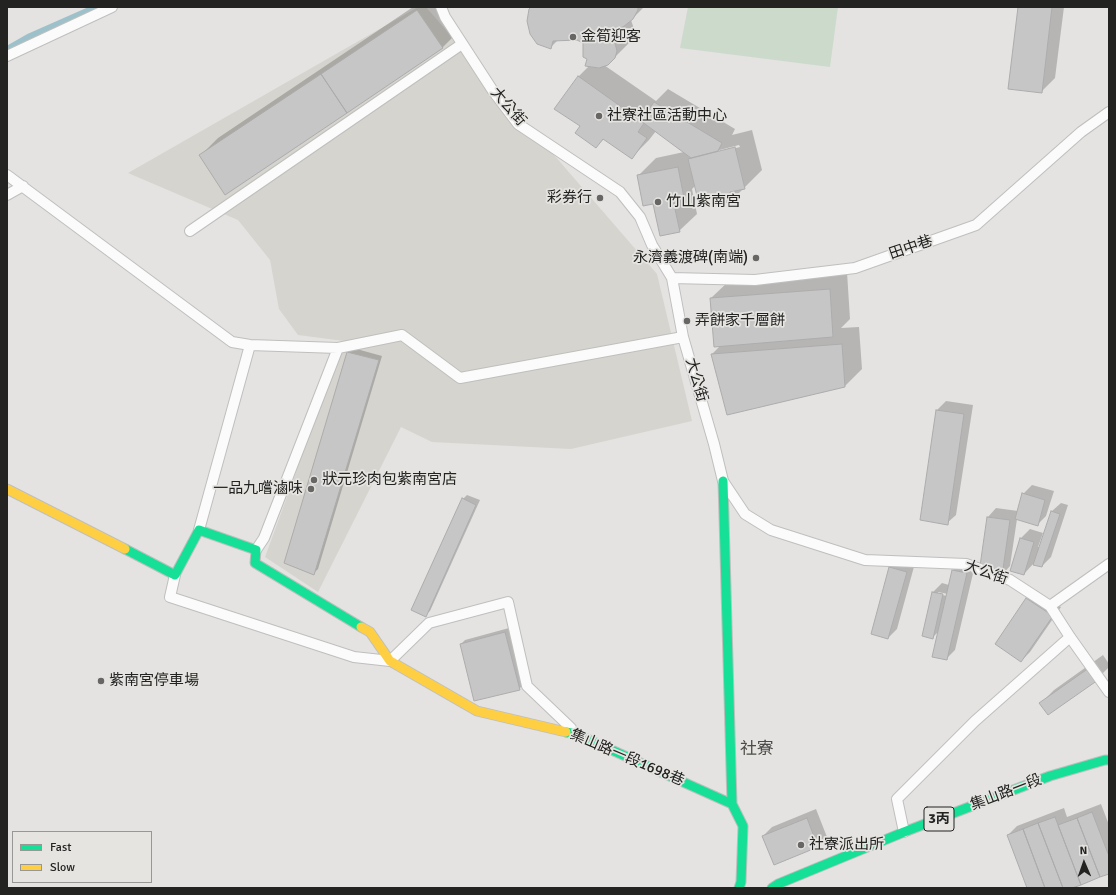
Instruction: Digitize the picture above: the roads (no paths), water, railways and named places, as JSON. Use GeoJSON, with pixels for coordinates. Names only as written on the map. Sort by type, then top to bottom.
{"type":"FeatureCollection","features":[{"type":"Feature","properties":{"kind":"street"},"geometry":{"type":"LineString","coordinates":[[723,481],[732,804],[743,826],[741,882],[739,888]]}},
{"type":"Feature","properties":{"kind":"street"},"geometry":{"type":"LineString","coordinates":[[7,489],[175,575],[199,530],[256,550],[256,563],[370,632],[390,661]]}},
{"type":"Feature","properties":{"kind":"street","name":"集山路一段1698巷"},"geometry":{"type":"LineString","coordinates":[[390,661],[477,711],[576,734],[732,804]]}},
{"type":"Feature","properties":{"kind":"street","name":"集山路一段"},"geometry":{"type":"LineString","coordinates":[[772,888],[778,884],[904,832],[1050,776],[1109,760]]}},
{"type":"Feature","properties":{"kind":"lane"},"geometry":{"type":"LineString","coordinates":[[7,56],[112,7]]}},
{"type":"Feature","properties":{"kind":"lane","name":"大公街"},"geometry":{"type":"LineString","coordinates":[[441,7],[445,17],[492,91],[518,124],[620,192],[640,217],[652,245],[672,278],[683,337],[723,481],[745,514],[771,530],[865,560],[966,564],[1010,580],[1050,606],[1109,692]]}},
{"type":"Feature","properties":{"kind":"lane"},"geometry":{"type":"LineString","coordinates":[[190,230],[462,44]]}},
{"type":"Feature","properties":{"kind":"lane","name":"田中巷"},"geometry":{"type":"LineString","coordinates":[[672,278],[755,280],[855,268],[976,225],[1081,132],[1109,112]]}},
{"type":"Feature","properties":{"kind":"lane"},"geometry":{"type":"LineString","coordinates":[[7,175],[232,342],[250,345],[338,348],[402,335],[460,378],[683,337]]}},
{"type":"Feature","properties":{"kind":"lane"},"geometry":{"type":"LineString","coordinates":[[7,195],[23,186]]}},
{"type":"Feature","properties":{"kind":"lane"},"geometry":{"type":"LineString","coordinates":[[199,530],[250,345]]}},
{"type":"Feature","properties":{"kind":"lane"},"geometry":{"type":"LineString","coordinates":[[256,550],[264,538],[338,348]]}},
{"type":"Feature","properties":{"kind":"lane"},"geometry":{"type":"LineString","coordinates":[[1050,606],[1109,564]]}},
{"type":"Feature","properties":{"kind":"lane"},"geometry":{"type":"LineString","coordinates":[[175,575],[170,597],[354,657],[390,661],[429,623],[508,602],[527,686],[576,734]]}},
{"type":"Feature","properties":{"kind":"lane"},"geometry":{"type":"LineString","coordinates":[[904,832],[897,799],[975,721],[1070,637]]}},
{"type":"Feature","properties":{"kind":"waterway"},"geometry":{"type":"LineString","coordinates":[[7,49],[28,37],[96,7]]}},
{"type":"Feature","properties":{"kind":"place","name":"金筍迎客"},"geometry":{"type":"Point","coordinates":[573,37]}},
{"type":"Feature","properties":{"kind":"place","name":"社寮社區活動中心"},"geometry":{"type":"Point","coordinates":[599,116]}},
{"type":"Feature","properties":{"kind":"place","name":"彩券行"},"geometry":{"type":"Point","coordinates":[600,198]}},
{"type":"Feature","properties":{"kind":"place","name":"竹山紫南宮"},"geometry":{"type":"Point","coordinates":[658,202]}},
{"type":"Feature","properties":{"kind":"place","name":"永濟義渡碑(南端)"},"geometry":{"type":"Point","coordinates":[756,258]}},
{"type":"Feature","properties":{"kind":"place","name":"弄餅家千層餅"},"geometry":{"type":"Point","coordinates":[687,321]}},
{"type":"Feature","properties":{"kind":"place","name":"狀元珍肉包紫南宮店"},"geometry":{"type":"Point","coordinates":[314,480]}},
{"type":"Feature","properties":{"kind":"place","name":"一品九嚐滷味"},"geometry":{"type":"Point","coordinates":[311,489]}},
{"type":"Feature","properties":{"kind":"place","name":"紫南宮停車場"},"geometry":{"type":"Point","coordinates":[101,681]}},
{"type":"Feature","properties":{"kind":"place","name":"社寮派出所"},"geometry":{"type":"Point","coordinates":[801,845]}},
{"type":"Feature","properties":{"kind":"district","name":"社寮"},"geometry":{"type":"Point","coordinates":[757,750]}}]}
